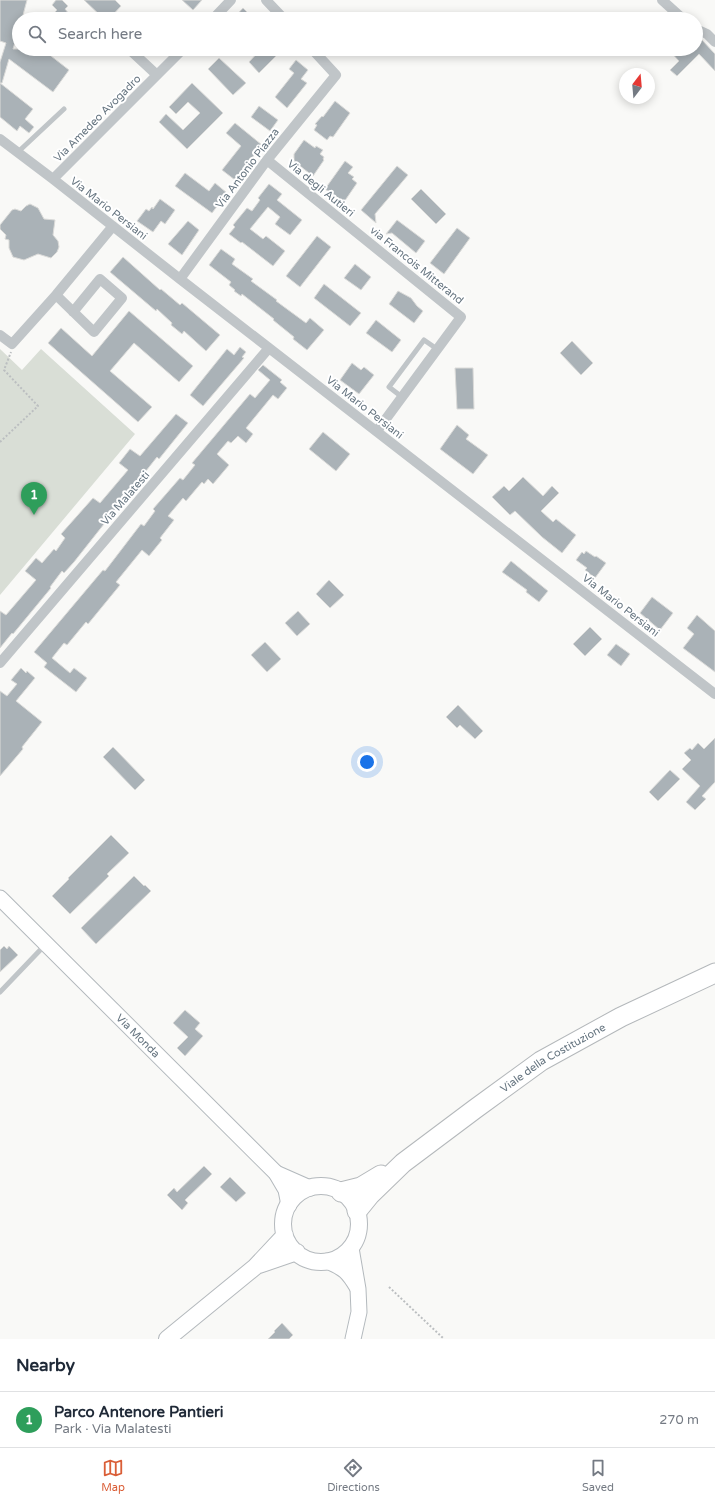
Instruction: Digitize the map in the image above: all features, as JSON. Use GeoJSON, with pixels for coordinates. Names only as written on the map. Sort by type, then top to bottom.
{"type":"FeatureCollection","features":[{"type":"Feature","properties":{"kind":"highway","name":"Viale della Costituzione"},"geometry":{"type":"LineString","coordinates":[[341,1192],[361,1187],[403,1163],[541,1061],[621,1017],[715,973]]}},
{"type":"Feature","properties":{"kind":"highway","name":"Viale della Costituzione"},"geometry":{"type":"LineString","coordinates":[[357,1211],[370,1195],[403,1163]]}},
{"type":"Feature","properties":{"kind":"main road","name":"Via Monda"},"geometry":{"type":"LineString","coordinates":[[0,898],[276,1173],[286,1190],[289,1205]]}},
{"type":"Feature","properties":{"kind":"main road","name":"Via Monda"},"geometry":{"type":"LineString","coordinates":[[276,1173],[310,1188]]}},
{"type":"Feature","properties":{"kind":"main road"},"geometry":{"type":"LineString","coordinates":[[320,1186],[331,1187],[341,1192],[351,1200],[357,1211],[359,1224],[357,1237],[351,1248],[336,1259],[316,1261],[306,1258],[290,1245],[286,1235],[284,1220],[289,1205],[294,1198],[310,1188],[320,1186]]}},
{"type":"Feature","properties":{"kind":"main road"},"geometry":{"type":"LineString","coordinates":[[168,1339],[176,1330],[255,1266],[286,1235]]}},
{"type":"Feature","properties":{"kind":"main road"},"geometry":{"type":"LineString","coordinates":[[351,1248],[358,1288],[359,1312],[353,1339]]}},
{"type":"Feature","properties":{"kind":"main road"},"geometry":{"type":"LineString","coordinates":[[255,1266],[297,1252]]}},
{"type":"Feature","properties":{"kind":"main road"},"geometry":{"type":"LineString","coordinates":[[327,1261],[345,1270],[358,1288]]}},
{"type":"Feature","properties":{"kind":"street"},"geometry":{"type":"LineString","coordinates":[[220,12],[232,0]]}},
{"type":"Feature","properties":{"kind":"street"},"geometry":{"type":"LineString","coordinates":[[266,0],[277,12]]}},
{"type":"Feature","properties":{"kind":"street"},"geometry":{"type":"LineString","coordinates":[[662,0],[675,12]]}},
{"type":"Feature","properties":{"kind":"street"},"geometry":{"type":"LineString","coordinates":[[703,32],[715,42]]}},
{"type":"Feature","properties":{"kind":"street","name":"Via Amedeo Avogadro"},"geometry":{"type":"LineString","coordinates":[[137,56],[157,75]]}},
{"type":"Feature","properties":{"kind":"street","name":"Via Amedeo Avogadro"},"geometry":{"type":"LineString","coordinates":[[54,179],[176,56]]}},
{"type":"Feature","properties":{"kind":"street","name":"Via Antonio Piazza"},"geometry":{"type":"LineString","coordinates":[[180,279],[267,160],[336,75],[318,56]]}},
{"type":"Feature","properties":{"kind":"street","name":"Via Mario Persiani"},"geometry":{"type":"LineString","coordinates":[[0,139],[54,179],[180,279],[715,694]]}},
{"type":"Feature","properties":{"kind":"street","name":"Via degli Autieri"},"geometry":{"type":"LineString","coordinates":[[267,160],[359,234]]}},
{"type":"Feature","properties":{"kind":"street"},"geometry":{"type":"LineString","coordinates":[[0,335],[12,344],[56,295],[113,226]]}},
{"type":"Feature","properties":{"kind":"street","name":"via Francois Mitterand"},"geometry":{"type":"LineString","coordinates":[[359,234],[461,317],[377,431]]}},
{"type":"Feature","properties":{"kind":"street"},"geometry":{"type":"LineString","coordinates":[[56,295],[94,332],[122,298],[100,279],[74,312]]}},
{"type":"Feature","properties":{"kind":"street","name":"Via Malatesti"},"geometry":{"type":"LineString","coordinates":[[0,663],[269,348]]}},
{"type":"Feature","properties":{"kind":"lane"},"geometry":{"type":"LineString","coordinates":[[18,152],[64,109]]}},
{"type":"Feature","properties":{"kind":"lane"},"geometry":{"type":"LineString","coordinates":[[402,397],[389,387],[424,340],[437,349]]}},
{"type":"Feature","properties":{"kind":"lane"},"geometry":{"type":"LineString","coordinates":[[0,992],[46,944]]}},
{"type":"Feature","properties":{"kind":"path"},"geometry":{"type":"LineString","coordinates":[[0,442],[38,406],[4,370],[16,340]]}},
{"type":"Feature","properties":{"kind":"path"},"geometry":{"type":"LineString","coordinates":[[389,1287],[444,1339]]}},
{"type":"Feature","properties":{"kind":"shaded area"},"geometry":{"type":"Polygon","coordinates":[[[0,349],[22,370],[41,349],[135,434],[0,595],[0,349]]]}},
{"type":"Feature","properties":{"kind":"building"},"geometry":{"type":"Polygon","coordinates":[[[0,0],[27,0],[24,12],[12,12],[12,56],[51,56],[69,70],[53,92],[9,59],[2,83],[0,83],[0,62],[6,43],[0,41],[0,0]]]}},
{"type":"Feature","properties":{"kind":"building"},"geometry":{"type":"Polygon","coordinates":[[[56,0],[62,0],[68,6],[65,9],[67,12],[55,12],[57,10],[52,5],[56,0]]]}},
{"type":"Feature","properties":{"kind":"building"},"geometry":{"type":"Polygon","coordinates":[[[84,0],[115,0],[121,6],[115,12],[97,12],[84,0]]]}},
{"type":"Feature","properties":{"kind":"building"},"geometry":{"type":"Polygon","coordinates":[[[182,0],[202,0],[193,10],[182,0]]]}},
{"type":"Feature","properties":{"kind":"building"},"geometry":{"type":"Polygon","coordinates":[[[243,8],[247,12],[239,12],[243,8]]]}},
{"type":"Feature","properties":{"kind":"building"},"geometry":{"type":"Polygon","coordinates":[[[703,41],[715,54],[715,71],[701,56],[703,56],[703,41]]]}},
{"type":"Feature","properties":{"kind":"building"},"geometry":{"type":"Polygon","coordinates":[[[255,56],[276,56],[259,73],[249,62],[255,56]]]}},
{"type":"Feature","properties":{"kind":"building"},"geometry":{"type":"Polygon","coordinates":[[[674,56],[697,56],[677,76],[670,70],[679,61],[674,56]]]}},
{"type":"Feature","properties":{"kind":"building"},"geometry":{"type":"Polygon","coordinates":[[[219,58],[246,83],[233,95],[208,69],[219,58]]]}},
{"type":"Feature","properties":{"kind":"building"},"geometry":{"type":"Polygon","coordinates":[[[296,60],[308,70],[301,79],[307,83],[287,108],[275,97],[294,73],[289,69],[296,60]]]}},
{"type":"Feature","properties":{"kind":"building"},"geometry":{"type":"Polygon","coordinates":[[[0,83],[33,109],[25,119],[34,127],[29,133],[20,126],[17,131],[0,117],[0,83]]]}},
{"type":"Feature","properties":{"kind":"building"},"geometry":{"type":"Polygon","coordinates":[[[192,83],[223,113],[187,149],[159,122],[166,114],[183,130],[200,113],[188,102],[176,114],[169,107],[192,83]]]}},
{"type":"Feature","properties":{"kind":"building"},"geometry":{"type":"Polygon","coordinates":[[[335,101],[350,113],[333,137],[330,136],[327,140],[314,130],[317,125],[315,124],[322,116],[323,117],[335,101]]]}},
{"type":"Feature","properties":{"kind":"building"},"geometry":{"type":"Polygon","coordinates":[[[259,106],[278,120],[270,131],[251,117],[259,106]]]}},
{"type":"Feature","properties":{"kind":"building"},"geometry":{"type":"Polygon","coordinates":[[[235,123],[262,145],[235,180],[222,170],[241,146],[226,133],[235,123]]]}},
{"type":"Feature","properties":{"kind":"building"},"geometry":{"type":"Polygon","coordinates":[[[304,140],[315,148],[316,146],[323,150],[320,154],[324,157],[324,160],[313,176],[294,160],[294,154],[304,140]]]}},
{"type":"Feature","properties":{"kind":"building"},"geometry":{"type":"Polygon","coordinates":[[[345,161],[353,167],[348,173],[354,177],[352,179],[357,183],[344,202],[325,189],[345,161]]]}},
{"type":"Feature","properties":{"kind":"building"},"geometry":{"type":"Polygon","coordinates":[[[397,166],[408,175],[375,214],[376,223],[361,210],[397,166]]]}},
{"type":"Feature","properties":{"kind":"building"},"geometry":{"type":"Polygon","coordinates":[[[185,173],[209,191],[215,183],[227,193],[212,213],[175,186],[185,173]]]}},
{"type":"Feature","properties":{"kind":"building"},"geometry":{"type":"Polygon","coordinates":[[[269,184],[282,194],[277,200],[302,220],[290,235],[275,224],[280,217],[268,207],[250,229],[263,239],[266,236],[285,251],[273,266],[229,234],[235,227],[233,225],[247,208],[252,211],[260,200],[258,198],[269,184]]]}},
{"type":"Feature","properties":{"kind":"building"},"geometry":{"type":"Polygon","coordinates":[[[421,189],[446,214],[436,224],[411,199],[421,189]]]}},
{"type":"Feature","properties":{"kind":"building"},"geometry":{"type":"Polygon","coordinates":[[[160,199],[175,210],[165,224],[161,221],[153,232],[137,221],[146,209],[149,211],[152,207],[153,209],[160,199]]]}},
{"type":"Feature","properties":{"kind":"building"},"geometry":{"type":"Polygon","coordinates":[[[30,204],[38,208],[44,219],[55,220],[53,235],[58,241],[59,247],[57,252],[51,258],[38,254],[24,260],[13,257],[9,248],[9,240],[5,239],[6,235],[0,229],[0,225],[12,210],[15,209],[21,211],[30,204]]]}},
{"type":"Feature","properties":{"kind":"building"},"geometry":{"type":"Polygon","coordinates":[[[397,220],[425,241],[416,253],[392,233],[386,234],[397,220]]]}},
{"type":"Feature","properties":{"kind":"building"},"geometry":{"type":"Polygon","coordinates":[[[188,221],[199,230],[182,255],[168,244],[188,221]]]}},
{"type":"Feature","properties":{"kind":"building"},"geometry":{"type":"Polygon","coordinates":[[[457,228],[470,238],[444,274],[430,263],[457,228]]]}},
{"type":"Feature","properties":{"kind":"building"},"geometry":{"type":"Polygon","coordinates":[[[317,236],[331,247],[300,287],[286,276],[317,236]]]}},
{"type":"Feature","properties":{"kind":"building"},"geometry":{"type":"Polygon","coordinates":[[[221,249],[235,259],[232,264],[253,279],[251,281],[277,300],[276,301],[306,323],[310,318],[324,330],[307,350],[293,339],[294,337],[273,320],[274,319],[242,294],[241,296],[234,291],[235,290],[229,285],[231,282],[209,265],[221,249]]]}},
{"type":"Feature","properties":{"kind":"building"},"geometry":{"type":"Polygon","coordinates":[[[123,257],[160,290],[161,289],[180,305],[182,303],[220,335],[206,351],[184,331],[182,334],[171,325],[172,323],[157,309],[156,311],[110,272],[123,257]]]}},
{"type":"Feature","properties":{"kind":"building"},"geometry":{"type":"Polygon","coordinates":[[[355,264],[371,277],[361,290],[344,278],[355,264]]]}},
{"type":"Feature","properties":{"kind":"building"},"geometry":{"type":"Polygon","coordinates":[[[324,284],[361,313],[350,326],[314,298],[324,284]]]}},
{"type":"Feature","properties":{"kind":"building"},"geometry":{"type":"Polygon","coordinates":[[[398,291],[411,298],[423,311],[414,323],[389,304],[398,291]]]}},
{"type":"Feature","properties":{"kind":"building"},"geometry":{"type":"Polygon","coordinates":[[[129,311],[193,366],[179,382],[134,343],[110,371],[152,407],[138,422],[48,343],[61,328],[92,356],[129,311]]]}},
{"type":"Feature","properties":{"kind":"building"},"geometry":{"type":"Polygon","coordinates":[[[376,320],[401,340],[392,352],[366,333],[376,320]]]}},
{"type":"Feature","properties":{"kind":"building"},"geometry":{"type":"Polygon","coordinates":[[[572,341],[593,363],[581,375],[560,353],[572,341]]]}},
{"type":"Feature","properties":{"kind":"building"},"geometry":{"type":"Polygon","coordinates":[[[240,347],[246,352],[242,357],[244,358],[203,406],[190,395],[227,349],[234,355],[240,347]]]}},
{"type":"Feature","properties":{"kind":"building"},"geometry":{"type":"Polygon","coordinates":[[[352,363],[361,370],[364,367],[374,375],[359,394],[340,380],[352,363]]]}},
{"type":"Feature","properties":{"kind":"building"},"geometry":{"type":"Polygon","coordinates":[[[263,365],[282,380],[280,382],[287,388],[278,399],[273,395],[246,428],[253,434],[246,443],[238,436],[231,443],[228,441],[217,454],[229,465],[213,484],[208,479],[204,484],[202,482],[186,501],[183,498],[168,516],[174,520],[160,538],[162,540],[149,556],[142,550],[116,582],[120,585],[88,624],[86,622],[67,645],[64,643],[52,658],[70,673],[74,668],[87,678],[76,692],[44,667],[47,663],[34,652],[103,570],[105,571],[141,524],[144,526],[155,511],[153,509],[180,478],[183,480],[195,465],[192,463],[250,394],[255,398],[270,380],[258,370],[263,365]]]}},
{"type":"Feature","properties":{"kind":"building"},"geometry":{"type":"Polygon","coordinates":[[[455,368],[473,368],[474,409],[457,409],[455,368]]]}},
{"type":"Feature","properties":{"kind":"building"},"geometry":{"type":"Polygon","coordinates":[[[176,414],[188,423],[159,459],[157,457],[74,562],[64,573],[62,571],[50,587],[51,588],[0,648],[0,611],[6,615],[36,580],[25,571],[36,558],[42,563],[54,549],[56,551],[65,538],[61,534],[93,498],[100,503],[128,470],[119,463],[130,449],[140,456],[176,414]]]}},
{"type":"Feature","properties":{"kind":"building"},"geometry":{"type":"Polygon","coordinates":[[[457,425],[469,435],[466,439],[488,455],[473,474],[440,449],[457,425]]]}},
{"type":"Feature","properties":{"kind":"building"},"geometry":{"type":"Polygon","coordinates":[[[323,432],[350,454],[336,471],[309,449],[323,432]]]}},
{"type":"Feature","properties":{"kind":"building"},"geometry":{"type":"Polygon","coordinates":[[[523,477],[543,496],[552,486],[559,493],[541,511],[553,522],[556,519],[576,535],[562,553],[542,537],[515,511],[510,515],[492,497],[504,486],[509,491],[523,477]]]}},
{"type":"Feature","properties":{"kind":"building"},"geometry":{"type":"Polygon","coordinates":[[[586,551],[606,563],[595,578],[585,570],[587,568],[576,560],[582,552],[584,554],[586,551]]]}},
{"type":"Feature","properties":{"kind":"building"},"geometry":{"type":"Polygon","coordinates":[[[511,561],[548,591],[539,602],[526,592],[527,590],[502,572],[511,561]]]}},
{"type":"Feature","properties":{"kind":"building"},"geometry":{"type":"Polygon","coordinates":[[[329,580],[344,595],[330,608],[316,594],[329,580]]]}},
{"type":"Feature","properties":{"kind":"building"},"geometry":{"type":"Polygon","coordinates":[[[652,597],[673,613],[660,630],[640,613],[652,597]]]}},
{"type":"Feature","properties":{"kind":"building"},"geometry":{"type":"Polygon","coordinates":[[[298,611],[310,624],[297,636],[285,623],[298,611]]]}},
{"type":"Feature","properties":{"kind":"building"},"geometry":{"type":"Polygon","coordinates":[[[697,615],[715,631],[715,672],[683,648],[694,634],[687,628],[697,615]]]}},
{"type":"Feature","properties":{"kind":"building"},"geometry":{"type":"Polygon","coordinates":[[[590,627],[602,639],[585,656],[573,644],[590,627]]]}},
{"type":"Feature","properties":{"kind":"building"},"geometry":{"type":"Polygon","coordinates":[[[265,642],[281,659],[267,672],[251,655],[265,642]]]}},
{"type":"Feature","properties":{"kind":"building"},"geometry":{"type":"Polygon","coordinates":[[[616,644],[630,654],[621,666],[607,655],[616,644]]]}},
{"type":"Feature","properties":{"kind":"building"},"geometry":{"type":"Polygon","coordinates":[[[21,668],[35,678],[16,701],[42,722],[22,747],[23,749],[0,776],[0,691],[7,696],[17,684],[11,680],[21,668]]]}},
{"type":"Feature","properties":{"kind":"building"},"geometry":{"type":"Polygon","coordinates":[[[458,705],[483,731],[475,739],[460,725],[457,728],[446,717],[458,705]]]}},
{"type":"Feature","properties":{"kind":"building"},"geometry":{"type":"Polygon","coordinates":[[[715,738],[715,782],[702,796],[706,799],[695,810],[686,802],[700,786],[682,769],[691,760],[684,753],[690,748],[692,750],[698,743],[704,749],[715,738]]]}},
{"type":"Feature","properties":{"kind":"building"},"geometry":{"type":"Polygon","coordinates":[[[113,747],[145,780],[135,790],[103,757],[113,747]]]}},
{"type":"Feature","properties":{"kind":"building"},"geometry":{"type":"Polygon","coordinates":[[[670,770],[680,779],[658,801],[649,792],[670,770]]]}},
{"type":"Feature","properties":{"kind":"building"},"geometry":{"type":"Polygon","coordinates":[[[111,835],[129,853],[107,874],[109,876],[70,914],[52,896],[111,835]]]}},
{"type":"Feature","properties":{"kind":"building"},"geometry":{"type":"Polygon","coordinates":[[[134,876],[151,891],[96,944],[81,928],[134,876]]]}},
{"type":"Feature","properties":{"kind":"building"},"geometry":{"type":"Polygon","coordinates":[[[4,946],[7,949],[9,946],[18,955],[0,972],[0,950],[4,946]]]}},
{"type":"Feature","properties":{"kind":"building"},"geometry":{"type":"Polygon","coordinates":[[[185,1010],[200,1023],[195,1029],[203,1036],[185,1056],[177,1048],[188,1037],[173,1023],[185,1010]]]}},
{"type":"Feature","properties":{"kind":"building"},"geometry":{"type":"Polygon","coordinates":[[[204,1166],[212,1174],[185,1200],[188,1203],[182,1210],[167,1195],[174,1188],[177,1192],[204,1166]]]}},
{"type":"Feature","properties":{"kind":"building"},"geometry":{"type":"Polygon","coordinates":[[[230,1177],[246,1193],[236,1202],[220,1187],[230,1177]]]}},
{"type":"Feature","properties":{"kind":"building"},"geometry":{"type":"Polygon","coordinates":[[[282,1323],[293,1335],[289,1339],[268,1339],[275,1332],[274,1331],[282,1323]]]}},
{"type":"Feature","properties":{"kind":"place","name":"Parco Antenore Pantieri"},"geometry":{"type":"Point","coordinates":[34,515]}}]}
